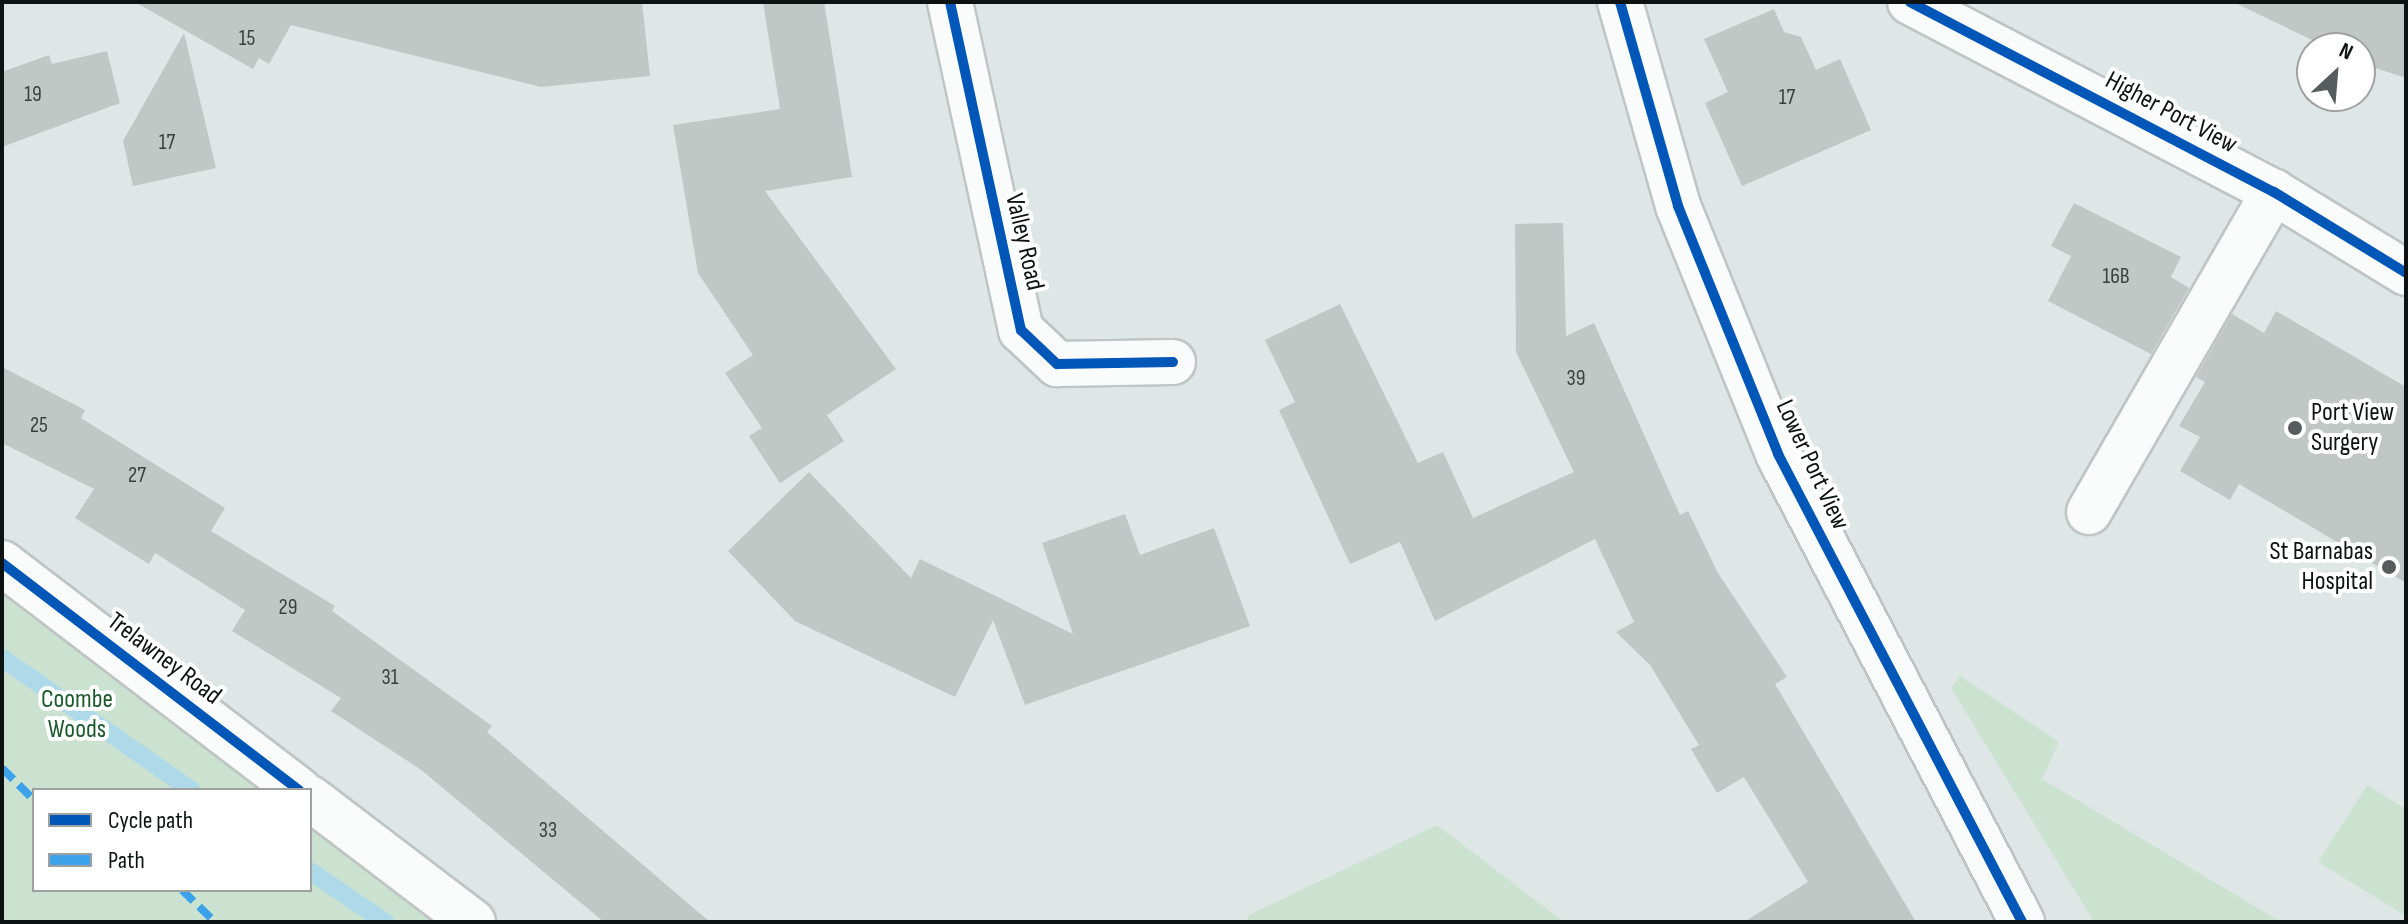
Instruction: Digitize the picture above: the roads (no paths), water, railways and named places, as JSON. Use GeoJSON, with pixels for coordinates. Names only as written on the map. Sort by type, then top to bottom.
{"type":"FeatureCollection","features":[{"type":"Feature","properties":{"kind":"street","name":"Valley Road"},"geometry":{"type":"LineString","coordinates":[[950,2],[1021,330],[1057,364],[1173,362]]}},
{"type":"Feature","properties":{"kind":"street","name":"Lower Port View"},"geometry":{"type":"LineString","coordinates":[[1620,2],[1678,206],[1778,454],[2022,922]]}},
{"type":"Feature","properties":{"kind":"street","name":"Higher Port View"},"geometry":{"type":"LineString","coordinates":[[1910,2],[2274,192],[2406,273]]}},
{"type":"Feature","properties":{"kind":"street"},"geometry":{"type":"LineString","coordinates":[[2089,512],[2274,192]]}},
{"type":"Feature","properties":{"kind":"street","name":"Trelawney Road"},"geometry":{"type":"LineString","coordinates":[[2,563],[296,788]]}},
{"type":"Feature","properties":{"kind":"street"},"geometry":{"type":"LineString","coordinates":[[312,800],[473,922]]}},
{"type":"Feature","properties":{"kind":"waterway"},"geometry":{"type":"LineString","coordinates":[[2,658],[188,788]]}},
{"type":"Feature","properties":{"kind":"waterway"},"geometry":{"type":"LineString","coordinates":[[312,872],[385,922]]}},
{"type":"Feature","properties":{"kind":"place","name":"Port View Surgery"},"geometry":{"type":"Point","coordinates":[2295,428]}},
{"type":"Feature","properties":{"kind":"place","name":"St Barnabas Hospital"},"geometry":{"type":"Point","coordinates":[2389,567]}},
{"type":"Feature","properties":{"kind":"park label","name":"Coombe Woods"},"geometry":{"type":"Point","coordinates":[77,715]}}]}
